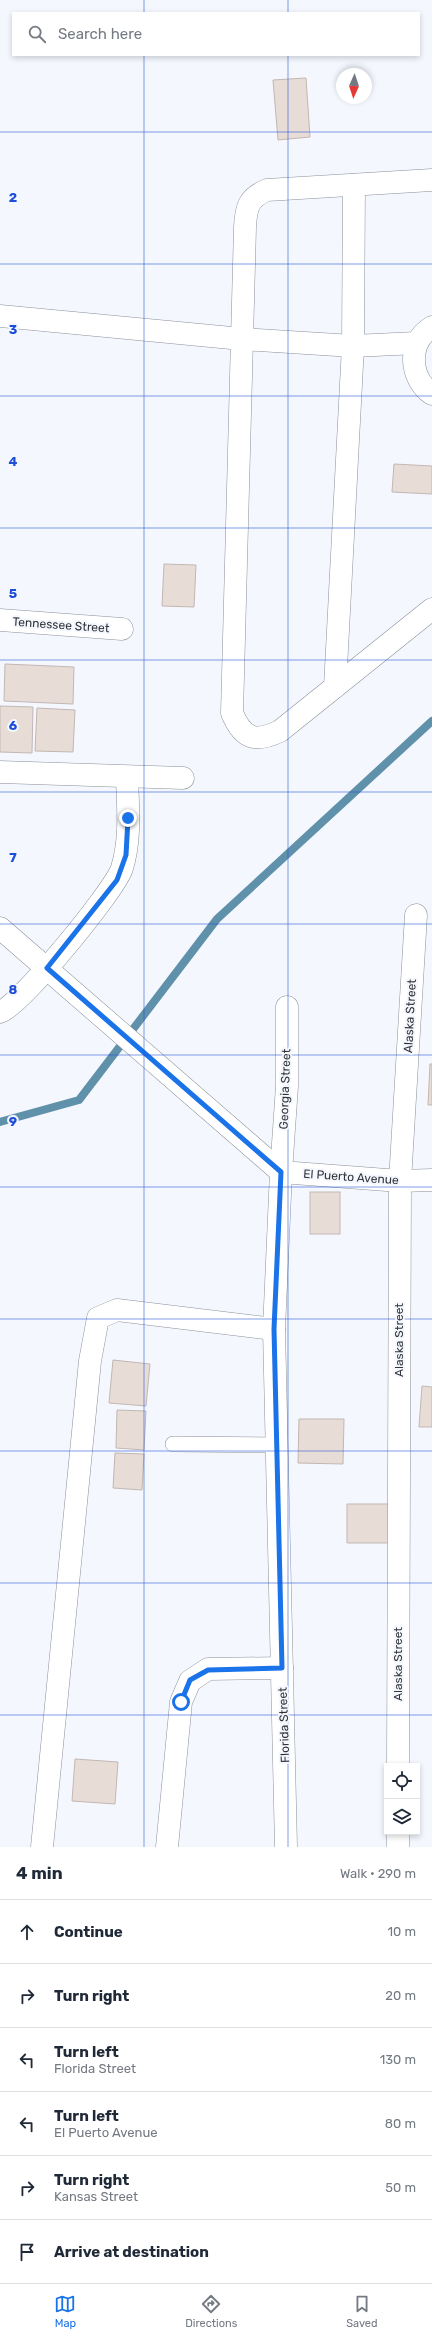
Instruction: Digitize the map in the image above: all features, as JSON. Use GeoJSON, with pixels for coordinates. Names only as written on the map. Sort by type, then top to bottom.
{"type":"FeatureCollection","features":[{"type":"Feature","properties":{"kind":"street"},"geometry":{"type":"LineString","coordinates":[[432,180],[267,190],[256,195],[248,203],[246,215],[242,339],[232,713],[238,728],[250,736],[266,737],[280,731],[432,609]]}},
{"type":"Feature","properties":{"kind":"street"},"geometry":{"type":"LineString","coordinates":[[335,687],[353,346],[354,185]]}},
{"type":"Feature","properties":{"kind":"street"},"geometry":{"type":"LineString","coordinates":[[0,316],[242,339],[353,346],[417,343]]}},
{"type":"Feature","properties":{"kind":"street"},"geometry":{"type":"LineString","coordinates":[[432,327],[426,330],[417,343],[413,359],[416,375],[425,389],[432,394]]}},
{"type":"Feature","properties":{"kind":"street","name":"Tennessee Street"},"geometry":{"type":"LineString","coordinates":[[0,620],[122,629]]}},
{"type":"Feature","properties":{"kind":"street"},"geometry":{"type":"LineString","coordinates":[[0,772],[183,778]]}},
{"type":"Feature","properties":{"kind":"street"},"geometry":{"type":"LineString","coordinates":[[0,1012],[6,1010],[19,998],[47,968],[109,890],[122,869],[128,837],[127,777]]}},
{"type":"Feature","properties":{"kind":"street","name":"Alaska Street"},"geometry":{"type":"LineString","coordinates":[[398,1763],[400,1181],[416,915]]}},
{"type":"Feature","properties":{"kind":"street"},"geometry":{"type":"LineString","coordinates":[[0,928],[281,1172]]}},
{"type":"Feature","properties":{"kind":"street","name":"Georgia Street"},"geometry":{"type":"LineString","coordinates":[[281,1172],[287,1086],[287,1007]]}},
{"type":"Feature","properties":{"kind":"street","name":"El Puerto Avenue"},"geometry":{"type":"LineString","coordinates":[[281,1172],[400,1181],[432,1180]]}},
{"type":"Feature","properties":{"kind":"street","name":"Florida Street"},"geometry":{"type":"LineString","coordinates":[[281,1172],[274,1329],[286,1847]]}},
{"type":"Feature","properties":{"kind":"street"},"geometry":{"type":"LineString","coordinates":[[42,1847],[90,1361],[98,1318],[117,1310],[274,1329]]}},
{"type":"Feature","properties":{"kind":"street"},"geometry":{"type":"LineString","coordinates":[[167,1847],[181,1702],[190,1680],[208,1670],[282,1668]]}},
{"type":"Feature","properties":{"kind":"street"},"geometry":{"type":"LineString","coordinates":[[398,1835],[398,1847]]}},
{"type":"Feature","properties":{"kind":"lane"},"geometry":{"type":"LineString","coordinates":[[173,1444],[277,1445]]}},
{"type":"Feature","properties":{"kind":"building"},"geometry":{"type":"Polygon","coordinates":[[[306,78],[310,137],[278,140],[273,80],[306,78]]]}},
{"type":"Feature","properties":{"kind":"building"},"geometry":{"type":"Polygon","coordinates":[[[394,464],[432,466],[432,494],[392,492],[394,464]]]}},
{"type":"Feature","properties":{"kind":"building"},"geometry":{"type":"Polygon","coordinates":[[[164,564],[196,565],[194,607],[162,606],[164,564]]]}},
{"type":"Feature","properties":{"kind":"building"},"geometry":{"type":"Polygon","coordinates":[[[5,664],[74,667],[73,704],[4,701],[5,664]]]}},
{"type":"Feature","properties":{"kind":"building"},"geometry":{"type":"Polygon","coordinates":[[[0,706],[33,707],[32,753],[0,752],[0,706]]]}},
{"type":"Feature","properties":{"kind":"building"},"geometry":{"type":"Polygon","coordinates":[[[37,708],[75,710],[73,752],[35,751],[37,708]]]}},
{"type":"Feature","properties":{"kind":"building"},"geometry":{"type":"Polygon","coordinates":[[[430,1064],[432,1064],[432,1105],[428,1105],[430,1064]]]}},
{"type":"Feature","properties":{"kind":"building"},"geometry":{"type":"Polygon","coordinates":[[[310,1192],[340,1192],[340,1234],[310,1234],[310,1192]]]}},
{"type":"Feature","properties":{"kind":"building"},"geometry":{"type":"Polygon","coordinates":[[[113,1360],[150,1364],[146,1406],[109,1403],[113,1360]]]}},
{"type":"Feature","properties":{"kind":"building"},"geometry":{"type":"Polygon","coordinates":[[[422,1386],[432,1387],[432,1427],[419,1427],[422,1386]]]}},
{"type":"Feature","properties":{"kind":"building"},"geometry":{"type":"Polygon","coordinates":[[[117,1410],[146,1411],[144,1450],[116,1448],[117,1410]]]}},
{"type":"Feature","properties":{"kind":"building"},"geometry":{"type":"Polygon","coordinates":[[[299,1419],[344,1419],[343,1464],[298,1463],[299,1419]]]}},
{"type":"Feature","properties":{"kind":"building"},"geometry":{"type":"Polygon","coordinates":[[[115,1453],[144,1454],[142,1490],[113,1488],[115,1453]]]}},
{"type":"Feature","properties":{"kind":"building"},"geometry":{"type":"Polygon","coordinates":[[[347,1504],[391,1504],[390,1543],[347,1543],[347,1504]]]}},
{"type":"Feature","properties":{"kind":"building"},"geometry":{"type":"Polygon","coordinates":[[[75,1759],[118,1762],[115,1804],[72,1801],[75,1759]]]}},
{"type":"Feature","properties":{"kind":"waterway"},"geometry":{"type":"LineString","coordinates":[[0,1122],[79,1100],[217,919],[432,721]]}},
{"type":"Feature","properties":{"kind":"route"},"geometry":{"type":"LineString","coordinates":[[128,818],[126,855],[117,880],[47,968],[281,1172],[274,1329],[282,1668],[208,1670],[190,1680],[181,1702]]}}]}
